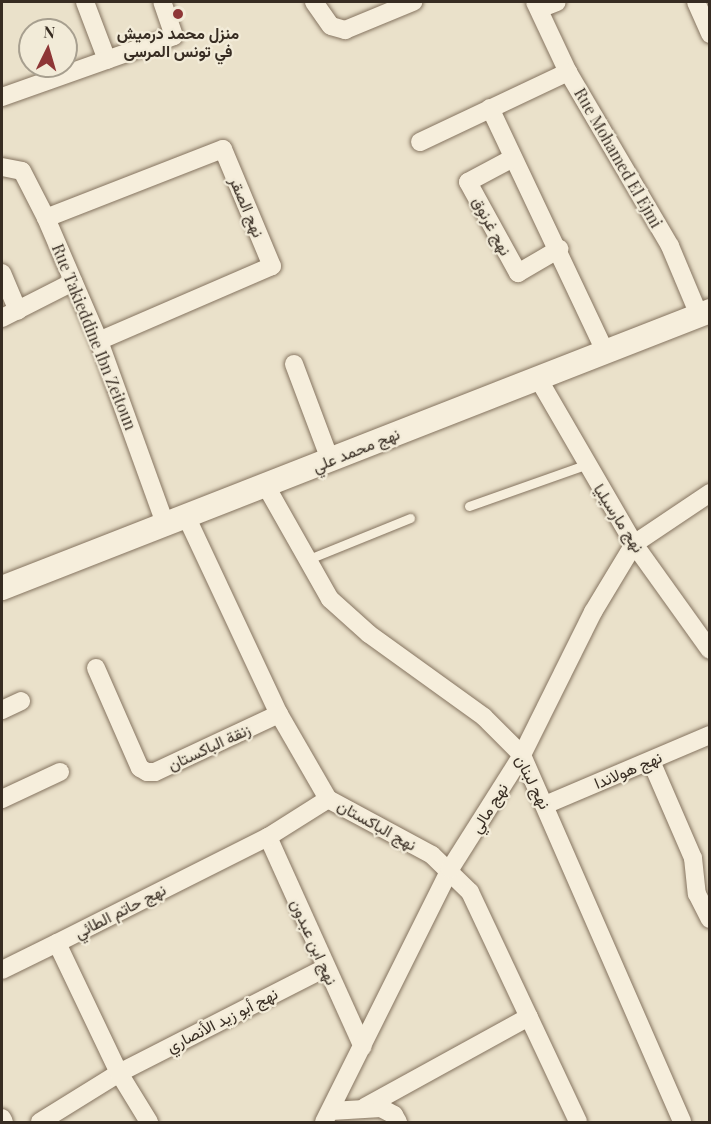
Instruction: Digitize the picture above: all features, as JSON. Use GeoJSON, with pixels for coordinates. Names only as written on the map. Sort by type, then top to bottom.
{"type":"FeatureCollection","features":[{"type":"Feature","properties":{"kind":"street"},"geometry":{"type":"LineString","coordinates":[[86,2],[107,60]]}},
{"type":"Feature","properties":{"kind":"street"},"geometry":{"type":"LineString","coordinates":[[2,97],[174,36],[162,2]]}},
{"type":"Feature","properties":{"kind":"street"},"geometry":{"type":"LineString","coordinates":[[314,2],[331,26],[345,30],[413,2]]}},
{"type":"Feature","properties":{"kind":"street"},"geometry":{"type":"LineString","coordinates":[[537,5],[557,2]]}},
{"type":"Feature","properties":{"kind":"street"},"geometry":{"type":"LineString","coordinates":[[696,2],[710,34]]}},
{"type":"Feature","properties":{"kind":"street","name":"Rue Mohamed El Ejmi"},"geometry":{"type":"LineString","coordinates":[[537,5],[568,72],[669,246],[704,313]]}},
{"type":"Feature","properties":{"kind":"street"},"geometry":{"type":"LineString","coordinates":[[420,142],[568,72]]}},
{"type":"Feature","properties":{"kind":"street"},"geometry":{"type":"LineString","coordinates":[[490,108],[559,249],[606,353]]}},
{"type":"Feature","properties":{"kind":"street","name":"نهج الصقر"},"geometry":{"type":"LineString","coordinates":[[46,218],[223,149],[272,266],[99,341]]}},
{"type":"Feature","properties":{"kind":"street","name":"نهج غرنوق"},"geometry":{"type":"LineString","coordinates":[[513,158],[468,182],[518,273],[559,249]]}},
{"type":"Feature","properties":{"kind":"street","name":"Rue Takieddine Ibn Zeitoun"},"geometry":{"type":"LineString","coordinates":[[2,167],[22,171],[46,218],[177,522]]}},
{"type":"Feature","properties":{"kind":"street"},"geometry":{"type":"LineString","coordinates":[[2,273],[10,314],[73,282]]}},
{"type":"Feature","properties":{"kind":"street","name":"نهج محمد علي"},"geometry":{"type":"LineString","coordinates":[[2,588],[177,522],[704,313]]}},
{"type":"Feature","properties":{"kind":"street"},"geometry":{"type":"LineString","coordinates":[[294,364],[330,460]]}},
{"type":"Feature","properties":{"kind":"street","name":"نهج مارسيليا"},"geometry":{"type":"LineString","coordinates":[[538,380],[585,465],[634,544],[710,650]]}},
{"type":"Feature","properties":{"kind":"street","name":"نهج لبنان"},"geometry":{"type":"LineString","coordinates":[[266,486],[330,599],[343,612],[484,717],[522,755],[682,1122]]}},
{"type":"Feature","properties":{"kind":"street","name":"نهج مالي"},"geometry":{"type":"LineString","coordinates":[[327,1117],[450,869],[522,755],[593,612],[634,544],[710,493]]}},
{"type":"Feature","properties":{"kind":"street","name":"نهج الباكستان"},"geometry":{"type":"LineString","coordinates":[[177,522],[279,714],[328,798],[450,869],[470,892],[579,1122]]}},
{"type":"Feature","properties":{"kind":"street","name":"زنقة الباكستان"},"geometry":{"type":"LineString","coordinates":[[96,668],[140,768],[147,772],[155,772],[279,714]]}},
{"type":"Feature","properties":{"kind":"street"},"geometry":{"type":"LineString","coordinates":[[2,710],[21,701]]}},
{"type":"Feature","properties":{"kind":"street","name":"نهج هولاندا"},"geometry":{"type":"LineString","coordinates":[[545,805],[710,735]]}},
{"type":"Feature","properties":{"kind":"street"},"geometry":{"type":"LineString","coordinates":[[651,761],[693,858],[697,894],[710,919]]}},
{"type":"Feature","properties":{"kind":"street"},"geometry":{"type":"LineString","coordinates":[[2,799],[60,771]]}},
{"type":"Feature","properties":{"kind":"street","name":"نهج حاتم الطائي"},"geometry":{"type":"LineString","coordinates":[[149,1122],[119,1073],[57,943],[268,837],[328,798]]}},
{"type":"Feature","properties":{"kind":"street","name":"نهج ابن عبدون"},"geometry":{"type":"LineString","coordinates":[[268,837],[325,968],[363,1047]]}},
{"type":"Feature","properties":{"kind":"street"},"geometry":{"type":"LineString","coordinates":[[2,970],[57,943]]}},
{"type":"Feature","properties":{"kind":"street","name":"نهج أبو زيد الأنصاري"},"geometry":{"type":"LineString","coordinates":[[40,1122],[119,1073],[325,968]]}},
{"type":"Feature","properties":{"kind":"street"},"geometry":{"type":"LineString","coordinates":[[327,1117],[365,1107],[529,1017]]}},
{"type":"Feature","properties":{"kind":"street"},"geometry":{"type":"LineString","coordinates":[[365,1107],[381,1108],[396,1119]]}},
{"type":"Feature","properties":{"kind":"street"},"geometry":{"type":"LineString","coordinates":[[2,1118],[4,1122]]}},
{"type":"Feature","properties":{"kind":"lane"},"geometry":{"type":"LineString","coordinates":[[469,506],[585,465]]}},
{"type":"Feature","properties":{"kind":"lane"},"geometry":{"type":"LineString","coordinates":[[309,559],[411,518]]}},
{"type":"Feature","properties":{"kind":"place","name":"منزل محمد درميش في تونس المرسى"},"geometry":{"type":"Point","coordinates":[178,14]}}]}
